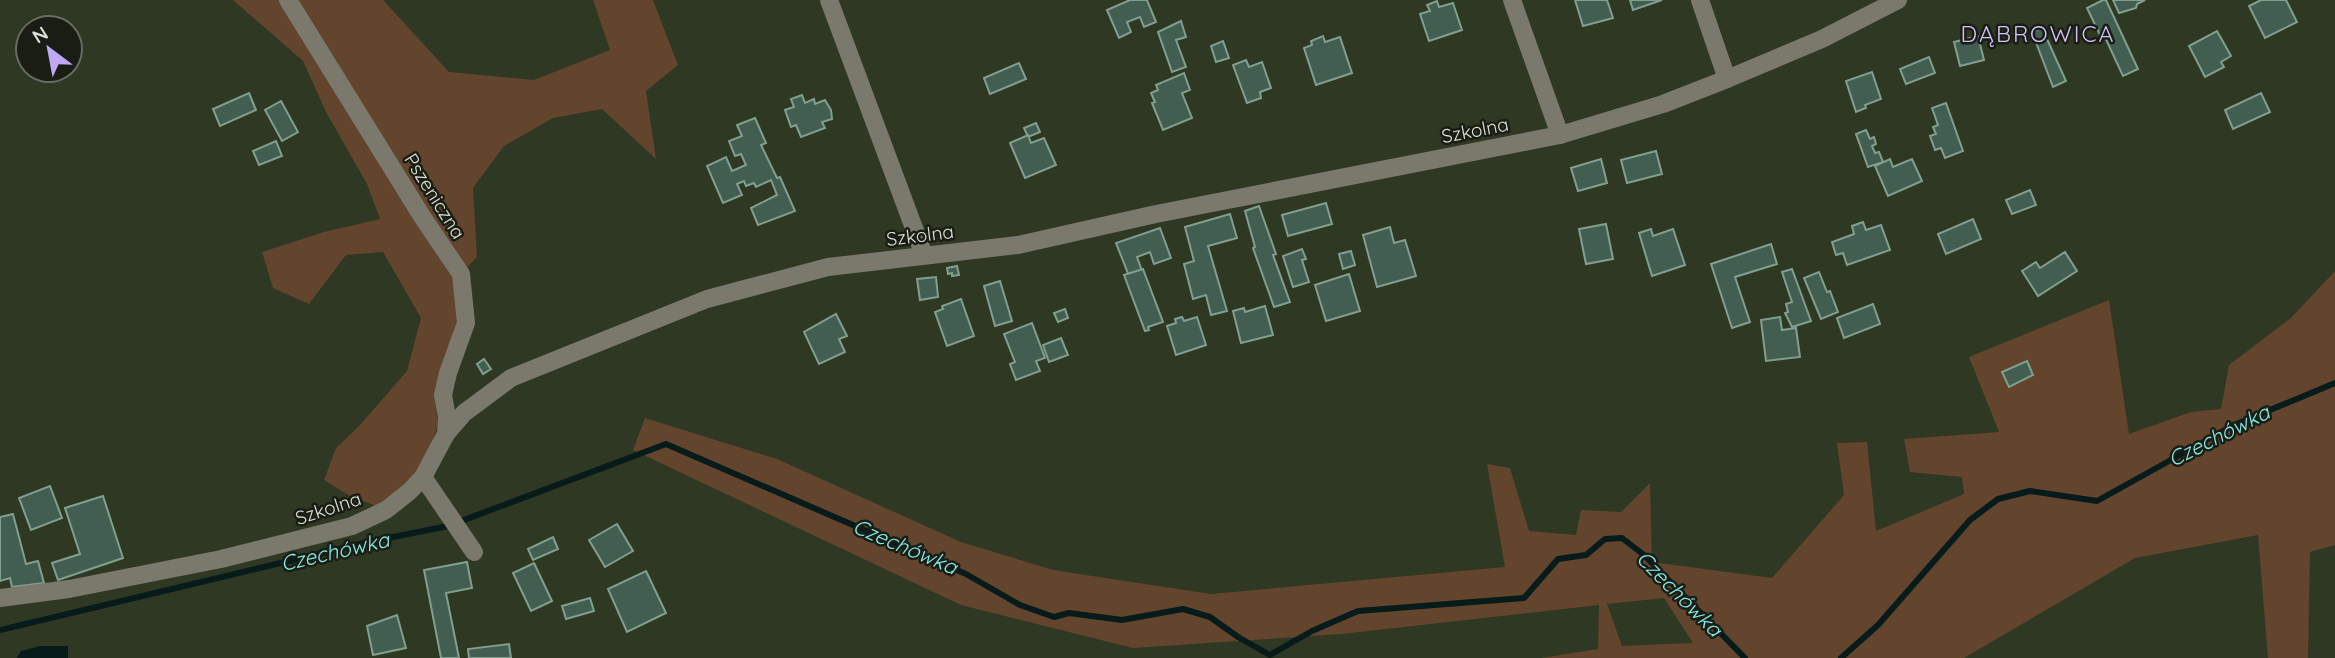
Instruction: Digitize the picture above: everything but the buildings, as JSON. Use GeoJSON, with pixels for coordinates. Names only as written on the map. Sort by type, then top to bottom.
{"type":"FeatureCollection","features":[{"type":"Feature","properties":{"kind":"street","name":"Pszeniczna"},"geometry":{"type":"LineString","coordinates":[[288,0],[423,218],[461,274],[466,323],[443,395],[447,417],[446,434]]}},
{"type":"Feature","properties":{"kind":"street"},"geometry":{"type":"LineString","coordinates":[[829,0],[924,255]]}},
{"type":"Feature","properties":{"kind":"street"},"geometry":{"type":"LineString","coordinates":[[1512,0],[1560,135]]}},
{"type":"Feature","properties":{"kind":"street"},"geometry":{"type":"LineString","coordinates":[[1700,0],[1727,79]]}},
{"type":"Feature","properties":{"kind":"street","name":"Szkolna"},"geometry":{"type":"LineString","coordinates":[[0,598],[69,589],[221,559],[352,526],[386,510],[410,491],[423,477],[446,434],[471,407],[512,378],[706,299],[828,267],[1018,245],[1156,214],[1560,135],[1663,104],[1727,79],[1822,39],[1898,0]]}},
{"type":"Feature","properties":{"kind":"street"},"geometry":{"type":"LineString","coordinates":[[423,477],[474,552]]}},
{"type":"Feature","properties":{"kind":"shaded area"},"geometry":{"type":"Polygon","coordinates":[[[233,0],[383,0],[449,72],[534,80],[610,50],[593,0],[653,0],[678,65],[646,91],[656,159],[602,109],[553,118],[504,146],[473,188],[477,257],[461,274],[459,326],[435,398],[438,424],[430,451],[407,484],[376,506],[350,496],[324,480],[336,448],[407,371],[421,318],[383,252],[346,255],[309,304],[273,288],[262,252],[324,232],[380,219],[367,184],[326,112],[303,61],[233,0]]]}},
{"type":"Feature","properties":{"kind":"shaded area"},"geometry":{"type":"Polygon","coordinates":[[[2335,271],[2335,545],[2310,552],[2308,658],[2268,658],[2258,535],[2135,558],[1964,658],[1541,658],[1598,649],[1599,605],[1342,634],[1133,648],[961,605],[633,450],[645,418],[777,459],[961,542],[1053,570],[1211,594],[1505,567],[1487,464],[1510,468],[1529,531],[1576,535],[1581,510],[1621,512],[1650,483],[1652,562],[1772,578],[1844,495],[1837,443],[1867,442],[1876,531],[1964,494],[1962,477],[1910,472],[1904,439],[1999,432],[1969,357],[2109,300],[2129,434],[2191,412],[2221,409],[2229,365],[2291,318],[2335,271]],[[1664,598],[1607,604],[1622,646],[1693,643],[1664,598]]]}},
{"type":"Feature","properties":{"kind":"water"},"geometry":{"type":"Polygon","coordinates":[[[40,646],[68,646],[68,658],[17,658],[21,651],[40,646]]]}},
{"type":"Feature","properties":{"kind":"waterway","name":"Czechówka"},"geometry":{"type":"LineString","coordinates":[[1841,658],[1878,625],[1970,520],[1998,499],[2030,491],[2097,501],[2232,426],[2335,383]]}},
{"type":"Feature","properties":{"kind":"waterway","name":"Czechówka"},"geometry":{"type":"LineString","coordinates":[[0,630],[373,541],[448,526],[666,444],[966,574],[1020,605],[1054,617],[1069,613],[1122,620],[1183,609],[1210,617],[1270,655],[1312,631],[1358,611],[1524,598],[1558,559],[1586,555],[1605,539],[1622,538],[1644,555],[1745,658]]}},
{"type":"Feature","properties":{"kind":"district","name":"DĄBROWICA"},"geometry":{"type":"Point","coordinates":[2038,34]}}]}
